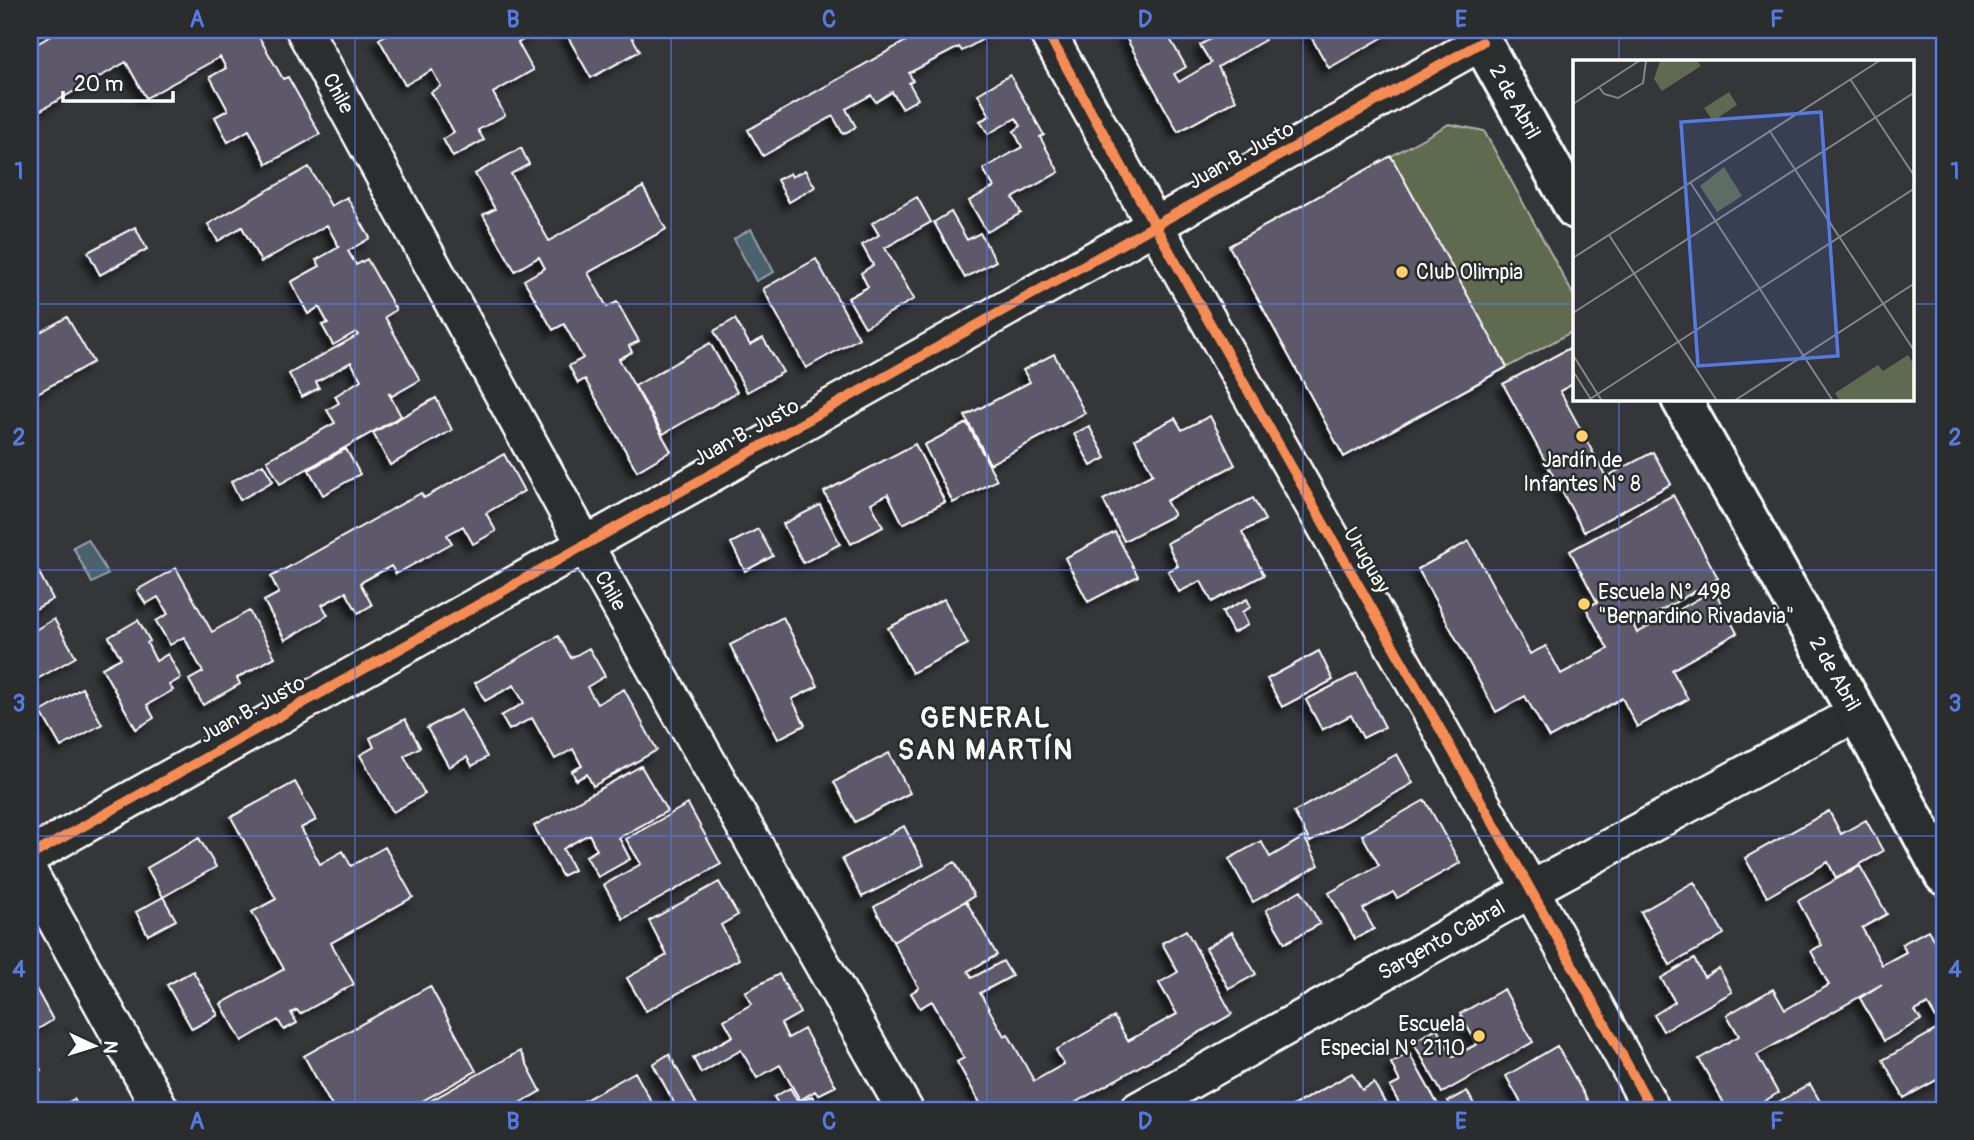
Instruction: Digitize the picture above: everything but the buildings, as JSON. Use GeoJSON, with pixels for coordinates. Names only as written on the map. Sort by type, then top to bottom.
{"type":"FeatureCollection","features":[{"type":"Feature","properties":{"kind":"main road","name":"2 de Abril"},"geometry":{"type":"LineString","coordinates":[[1478,36],[1573,205]]}},
{"type":"Feature","properties":{"kind":"main road","name":"2 de Abril"},"geometry":{"type":"LineString","coordinates":[[1682,401],[1857,713],[1944,875]]}},
{"type":"Feature","properties":{"kind":"street","name":"Chile"},"geometry":{"type":"LineString","coordinates":[[304,30],[585,545],[905,1110]]}},
{"type":"Feature","properties":{"kind":"street","name":"Uruguay"},"geometry":{"type":"LineString","coordinates":[[1046,30],[1154,226],[1532,889],[1652,1110]]}},
{"type":"Feature","properties":{"kind":"street","name":"Juan B. Justo"},"geometry":{"type":"LineString","coordinates":[[30,856],[1154,226],[1478,36]]}},
{"type":"Feature","properties":{"kind":"street","name":"Sargento Cabral"},"geometry":{"type":"LineString","coordinates":[[1138,1110],[1532,889],[1857,713]]}},
{"type":"Feature","properties":{"kind":"street"},"geometry":{"type":"LineString","coordinates":[[30,874],[162,1110]]}},
{"type":"Feature","properties":{"kind":"green space","name":"Club Olimpia"},"geometry":{"type":"Polygon","coordinates":[[[1449,124],[1484,131],[1573,294],[1573,331],[1344,457],[1229,246],[1449,124]]]}},
{"type":"Feature","properties":{"kind":"water"},"geometry":{"type":"Polygon","coordinates":[[[751,229],[774,272],[756,281],[734,239],[751,229]]]}},
{"type":"Feature","properties":{"kind":"water"},"geometry":{"type":"Polygon","coordinates":[[[88,539],[108,574],[92,583],[73,547],[88,539]]]}},
{"type":"Feature","properties":{"kind":"cycle path"},"geometry":{"type":"LineString","coordinates":[[1046,30],[1652,1110]]}},
{"type":"Feature","properties":{"kind":"cycle path"},"geometry":{"type":"LineString","coordinates":[[30,856],[1482,42]]}},
{"type":"Feature","properties":{"kind":"place","name":"Club Olimpia"},"geometry":{"type":"Point","coordinates":[1402,272]}},
{"type":"Feature","properties":{"kind":"place","name":"Jardín de Infantes N° 8"},"geometry":{"type":"Point","coordinates":[1582,436]}},
{"type":"Feature","properties":{"kind":"place","name":"Escuela N° 498 \"Bernardino Rivadavia\""},"geometry":{"type":"Point","coordinates":[1584,604]}},
{"type":"Feature","properties":{"kind":"place","name":"Escuela Especial N° 2110"},"geometry":{"type":"Point","coordinates":[1479,1036]}},
{"type":"Feature","properties":{"kind":"district","name":"GENERAL SAN MARTÍN"},"geometry":{"type":"Point","coordinates":[986,733]}}]}
